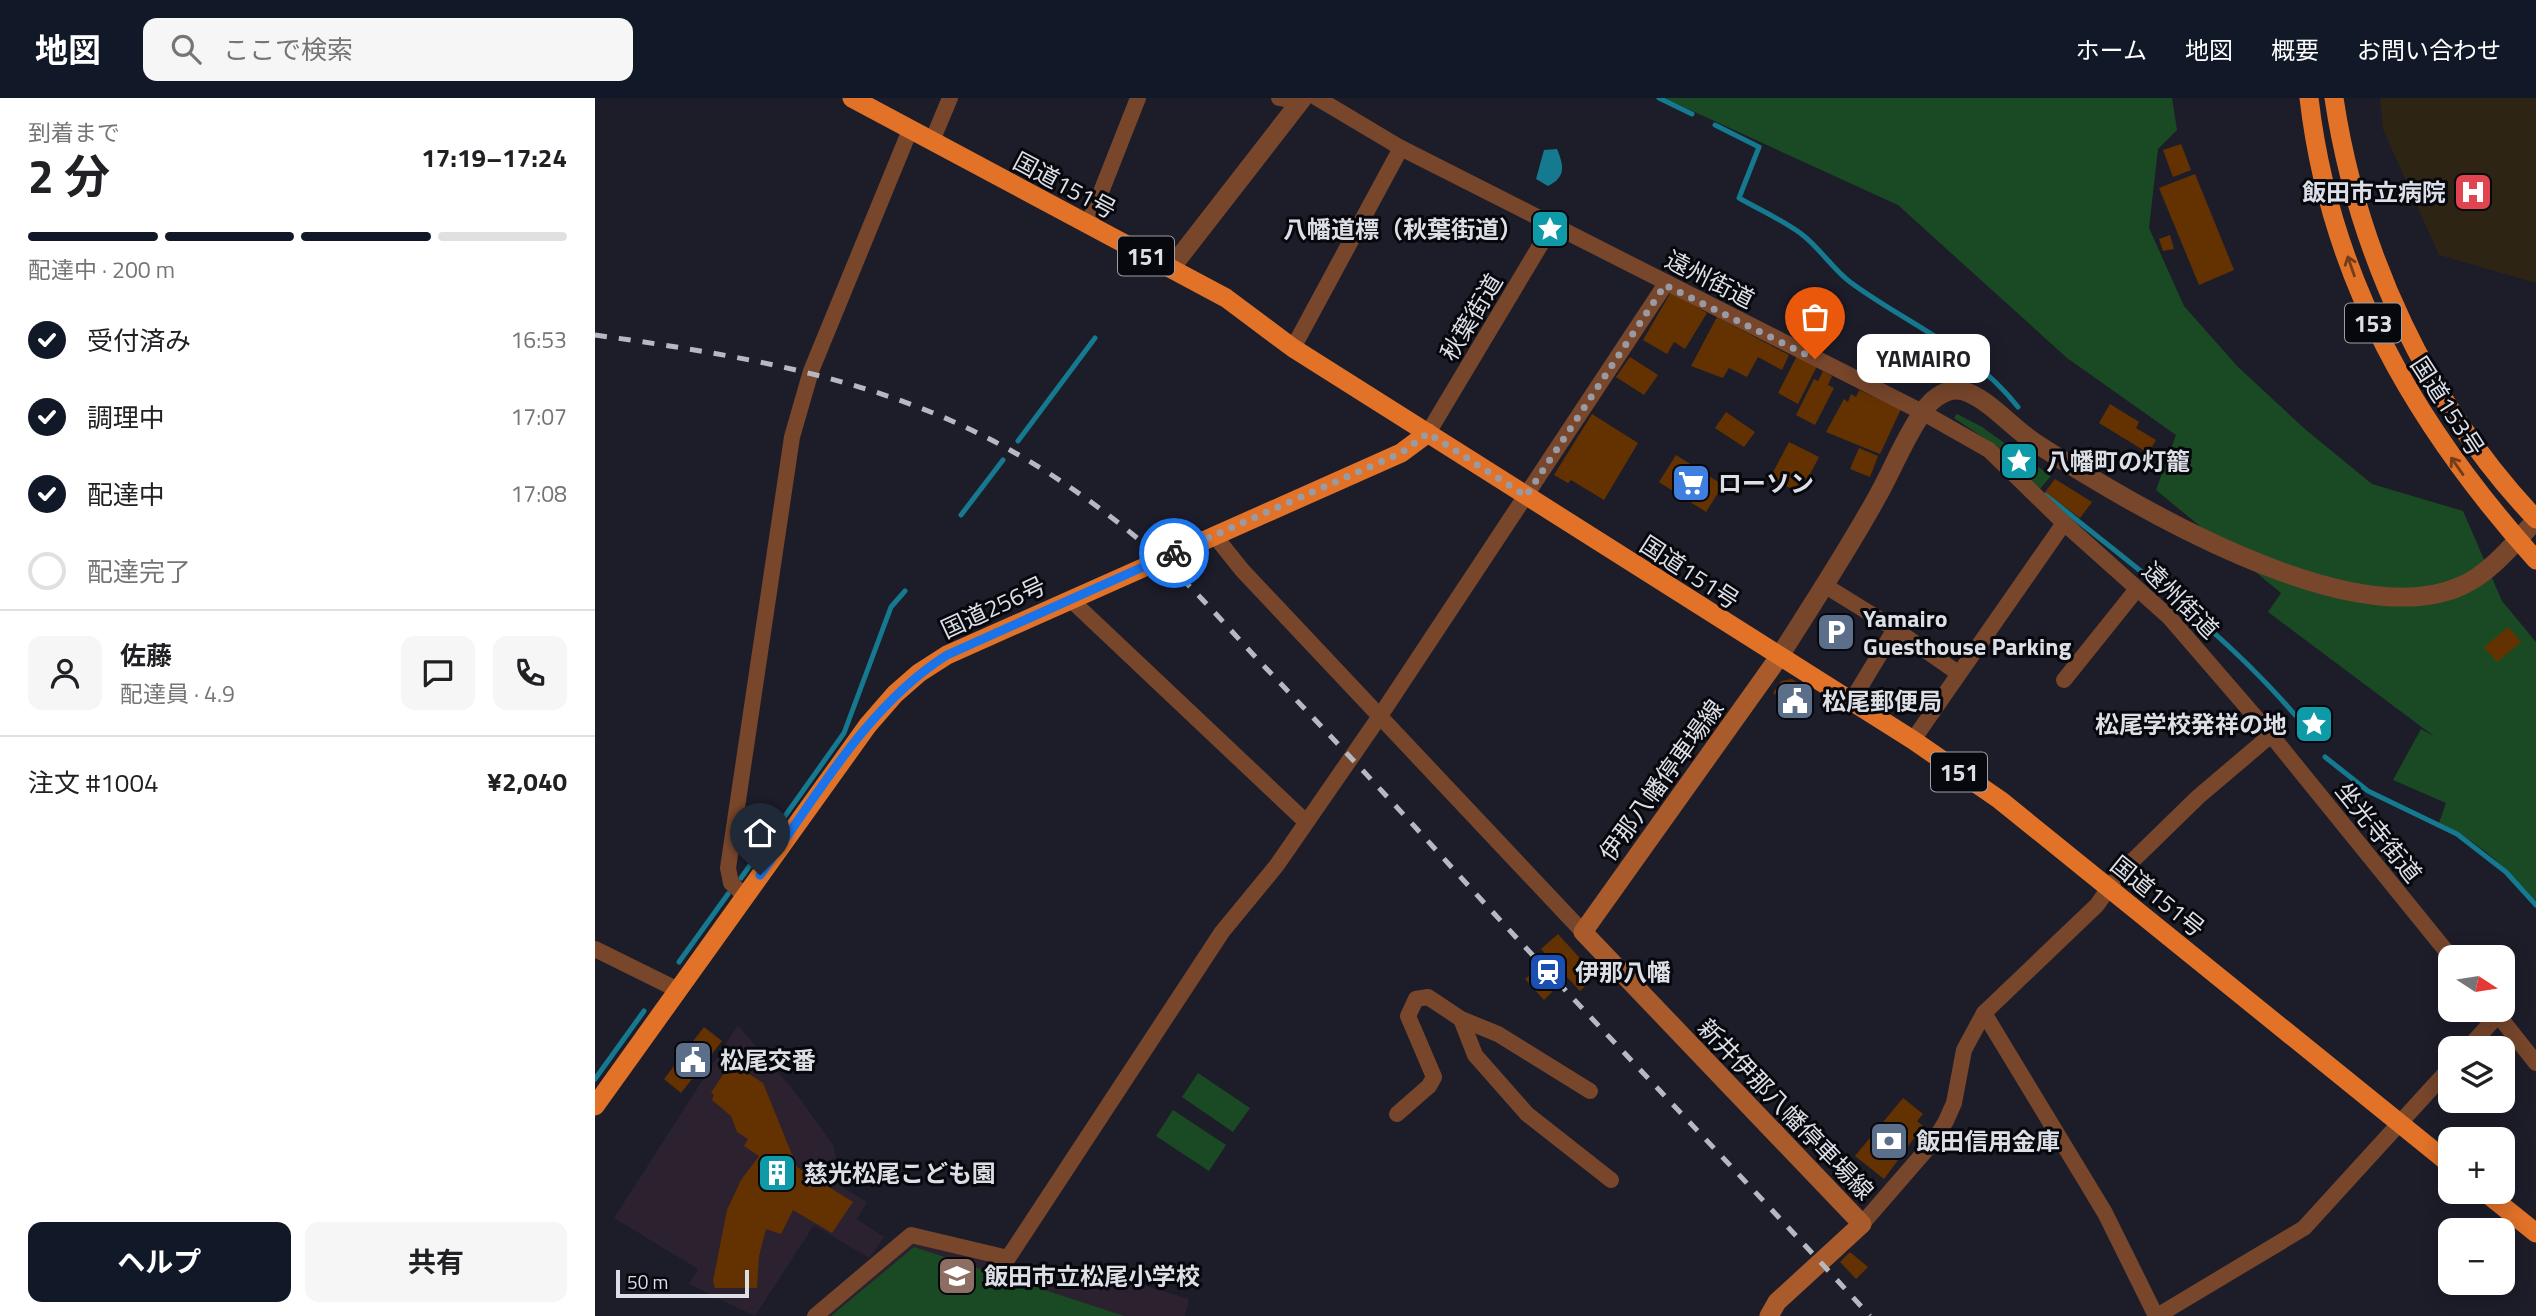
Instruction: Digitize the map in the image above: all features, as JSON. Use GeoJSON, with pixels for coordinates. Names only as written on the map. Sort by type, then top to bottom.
{"type":"FeatureCollection","features":[{"type":"Feature","properties":{"kind":"highway","name":"国道151号"},"geometry":{"type":"LineString","coordinates":[[852,98],[1226,298],[1293,348],[1913,740],[2000,800],[2438,1154]]}},
{"type":"Feature","properties":{"kind":"highway","name":"国道153号"},"geometry":{"type":"LineString","coordinates":[[2309,98],[2324,179],[2342,240],[2385,351],[2434,434],[2500,519],[2536,560]]}},
{"type":"Feature","properties":{"kind":"highway","name":"国道153号"},"geometry":{"type":"LineString","coordinates":[[2335,98],[2350,178],[2372,248],[2393,301],[2433,380],[2456,418],[2521,504],[2536,519]]}},
{"type":"Feature","properties":{"kind":"highway","name":"国道256号"},"geometry":{"type":"LineString","coordinates":[[595,1106],[869,725],[895,694],[919,673],[947,655],[1401,453],[1428,433]]}},
{"type":"Feature","properties":{"kind":"highway"},"geometry":{"type":"LineString","coordinates":[[2500,1204],[2536,1233]]}},
{"type":"Feature","properties":{"kind":"main road","name":"伊那八幡停車場線"},"geometry":{"type":"LineString","coordinates":[[1583,932],[1779,657]]}},
{"type":"Feature","properties":{"kind":"main road","name":"新井伊那八幡停車場線"},"geometry":{"type":"LineString","coordinates":[[1583,932],[1862,1224],[1777,1302],[1769,1316]]}},
{"type":"Feature","properties":{"kind":"street"},"geometry":{"type":"LineString","coordinates":[[932,141],[950,98]]}},
{"type":"Feature","properties":{"kind":"street"},"geometry":{"type":"LineString","coordinates":[[1087,225],[1138,98]]}},
{"type":"Feature","properties":{"kind":"street","name":"遠州街道"},"geometry":{"type":"LineString","coordinates":[[1279,98],[1307,99],[1553,224],[1665,285],[1922,412],[1989,450],[2064,523],[2169,617],[2271,735]]}},
{"type":"Feature","properties":{"kind":"street"},"geometry":{"type":"LineString","coordinates":[[1171,268],[1307,99]]}},
{"type":"Feature","properties":{"kind":"street"},"geometry":{"type":"LineString","coordinates":[[745,896],[731,883],[728,868],[792,437],[811,371],[910,130]]}},
{"type":"Feature","properties":{"kind":"street"},"geometry":{"type":"LineString","coordinates":[[1293,348],[1401,148]]}},
{"type":"Feature","properties":{"kind":"street","name":"秋葉街道"},"geometry":{"type":"LineString","coordinates":[[1428,433],[1553,224]]}},
{"type":"Feature","properties":{"kind":"street"},"geometry":{"type":"LineString","coordinates":[[815,1316],[911,1235],[1008,1258],[1222,932],[1277,865],[1380,716],[1665,285]]}},
{"type":"Feature","properties":{"kind":"street"},"geometry":{"type":"LineString","coordinates":[[1779,657],[1876,499],[1922,412],[1942,394],[1955,389],[1968,393],[2034,442],[2233,555],[2328,585],[2378,596],[2433,594],[2461,587],[2493,564],[2536,519]]}},
{"type":"Feature","properties":{"kind":"street"},"geometry":{"type":"LineString","coordinates":[[1913,740],[2064,523]]}},
{"type":"Feature","properties":{"kind":"street"},"geometry":{"type":"LineString","coordinates":[[1215,535],[1242,570],[1583,932]]}},
{"type":"Feature","properties":{"kind":"street"},"geometry":{"type":"LineString","coordinates":[[1824,585],[1895,629],[1958,673]]}},
{"type":"Feature","properties":{"kind":"street"},"geometry":{"type":"LineString","coordinates":[[2064,680],[2137,589]]}},
{"type":"Feature","properties":{"kind":"street"},"geometry":{"type":"LineString","coordinates":[[1070,599],[1305,821]]}},
{"type":"Feature","properties":{"kind":"street"},"geometry":{"type":"LineString","coordinates":[[1851,702],[1895,629]]}},
{"type":"Feature","properties":{"kind":"street"},"geometry":{"type":"LineString","coordinates":[[1862,1224],[1934,1141],[1946,1121],[1954,1103],[1964,1050],[1984,1013],[2097,905],[2107,888],[2198,797],[2271,735]]}},
{"type":"Feature","properties":{"kind":"street","name":"坐光寺街道"},"geometry":{"type":"LineString","coordinates":[[2271,735],[2441,945]]}},
{"type":"Feature","properties":{"kind":"street"},"geometry":{"type":"LineString","coordinates":[[595,949],[678,990]]}},
{"type":"Feature","properties":{"kind":"street"},"geometry":{"type":"LineString","coordinates":[[1397,1114],[1429,1086],[1434,1077],[1411,1027],[1410,1007],[1416,999],[1427,997],[1461,1019],[1498,1034],[1590,1091]]}},
{"type":"Feature","properties":{"kind":"street"},"geometry":{"type":"LineString","coordinates":[[1984,1013],[2105,1213],[2157,1316],[2304,1228],[2438,1081]]}},
{"type":"Feature","properties":{"kind":"street"},"geometry":{"type":"LineString","coordinates":[[1461,1019],[1475,1055],[1527,1114],[1611,1180]]}},
{"type":"Feature","properties":{"kind":"street"},"geometry":{"type":"LineString","coordinates":[[2477,1036],[2488,1022]]}},
{"type":"Feature","properties":{"kind":"street"},"geometry":{"type":"LineString","coordinates":[[2504,1022],[2536,1063]]}},
{"type":"Feature","properties":{"kind":"shaded area","name":"飯田市立病院"},"geometry":{"type":"Polygon","coordinates":[[[2380,98],[2536,98],[2536,283],[2439,255],[2383,129],[2380,98]]]}},
{"type":"Feature","properties":{"kind":"shaded area"},"geometry":{"type":"Polygon","coordinates":[[[738,1025],[798,1096],[834,1146],[839,1185],[867,1202],[857,1219],[884,1237],[869,1258],[814,1225],[755,1316],[689,1284],[698,1269],[614,1218],[738,1025]]]}},
{"type":"Feature","properties":{"kind":"shaded area","name":"飯田市立松尾小学校"},"geometry":{"type":"Polygon","coordinates":[[[912,1241],[1067,1283],[1091,1269],[1189,1299],[1185,1316],[825,1316],[912,1241]]]}},
{"type":"Feature","properties":{"kind":"green space"},"geometry":{"type":"Polygon","coordinates":[[[1664,98],[2172,98],[2177,130],[2158,149],[2149,228],[2184,306],[2238,367],[2306,430],[2372,484],[2463,511],[2502,601],[2536,642],[2536,901],[2492,857],[2467,838],[2439,823],[2446,803],[2393,780],[2421,729],[2435,737],[2268,612],[2281,593],[2156,490],[2176,435],[2067,358],[1898,205],[1664,98]]]}},
{"type":"Feature","properties":{"kind":"green space"},"geometry":{"type":"Polygon","coordinates":[[[1957,414],[1982,427],[2051,476],[2039,490],[1996,446],[1954,418],[1957,414]]]}},
{"type":"Feature","properties":{"kind":"green space"},"geometry":{"type":"Polygon","coordinates":[[[1198,1073],[1250,1108],[1233,1132],[1182,1097],[1198,1073]]]}},
{"type":"Feature","properties":{"kind":"green space"},"geometry":{"type":"Polygon","coordinates":[[[1173,1110],[1226,1145],[1209,1171],[1156,1136],[1173,1110]]]}},
{"type":"Feature","properties":{"kind":"green space","name":"飯田市立松尾小学校"},"geometry":{"type":"Polygon","coordinates":[[[914,1247],[1124,1316],[831,1316],[914,1247]]]}},
{"type":"Feature","properties":{"kind":"water"},"geometry":{"type":"Polygon","coordinates":[[[1557,149],[1561,161],[1561,175],[1548,186],[1536,179],[1544,150],[1557,149]]]}},
{"type":"Feature","properties":{"kind":"building"},"geometry":{"type":"Polygon","coordinates":[[[2181,144],[2191,170],[2173,177],[2163,150],[2181,144]]]}},
{"type":"Feature","properties":{"kind":"building"},"geometry":{"type":"Polygon","coordinates":[[[2195,174],[2234,270],[2199,285],[2159,188],[2195,174]]]}},
{"type":"Feature","properties":{"kind":"building"},"geometry":{"type":"Polygon","coordinates":[[[2170,235],[2174,249],[2163,251],[2159,239],[2170,235]]]}},
{"type":"Feature","properties":{"kind":"building"},"geometry":{"type":"Polygon","coordinates":[[[1671,292],[1707,313],[1685,349],[1674,342],[1667,354],[1643,340],[1671,292]]]}},
{"type":"Feature","properties":{"kind":"building"},"geometry":{"type":"Polygon","coordinates":[[[1717,317],[1789,355],[1782,370],[1758,357],[1747,377],[1729,368],[1723,378],[1691,366],[1717,317]]]}},
{"type":"Feature","properties":{"kind":"building"},"geometry":{"type":"Polygon","coordinates":[[[1797,356],[1817,366],[1798,404],[1778,393],[1797,356]]]}},
{"type":"Feature","properties":{"kind":"building"},"geometry":{"type":"Polygon","coordinates":[[[1630,357],[1658,375],[1644,395],[1616,377],[1630,357]]]}},
{"type":"Feature","properties":{"kind":"building"},"geometry":{"type":"Polygon","coordinates":[[[1823,371],[1832,376],[1828,385],[1834,388],[1815,425],[1796,415],[1814,379],[1818,381],[1823,371]]]}},
{"type":"Feature","properties":{"kind":"building"},"geometry":{"type":"Polygon","coordinates":[[[1859,390],[1901,409],[1880,454],[1826,432],[1844,399],[1848,402],[1851,394],[1856,397],[1859,390]]]}},
{"type":"Feature","properties":{"kind":"building"},"geometry":{"type":"Polygon","coordinates":[[[2110,404],[2139,422],[2136,428],[2156,440],[2148,453],[2099,423],[2110,404]]]}},
{"type":"Feature","properties":{"kind":"building"},"geometry":{"type":"Polygon","coordinates":[[[1726,412],[1755,432],[1744,447],[1715,428],[1726,412]]]}},
{"type":"Feature","properties":{"kind":"building"},"geometry":{"type":"Polygon","coordinates":[[[1592,414],[1638,443],[1604,500],[1571,480],[1568,483],[1554,475],[1592,414]]]}},
{"type":"Feature","properties":{"kind":"building"},"geometry":{"type":"Polygon","coordinates":[[[1789,442],[1819,457],[1800,493],[1770,478],[1789,442]]]}},
{"type":"Feature","properties":{"kind":"building"},"geometry":{"type":"Polygon","coordinates":[[[1859,448],[1878,456],[1870,477],[1850,469],[1859,448]]]}},
{"type":"Feature","properties":{"kind":"building","name":"ローソン"},"geometry":{"type":"Polygon","coordinates":[[[1676,455],[1723,485],[1706,512],[1659,482],[1676,455]]]}},
{"type":"Feature","properties":{"kind":"building"},"geometry":{"type":"Polygon","coordinates":[[[2055,479],[2092,502],[2080,518],[2045,492],[2055,479]]]}},
{"type":"Feature","properties":{"kind":"building"},"geometry":{"type":"Polygon","coordinates":[[[2508,627],[2521,642],[2497,662],[2484,647],[2508,627]]]}},
{"type":"Feature","properties":{"kind":"building","name":"松尾郵便局"},"geometry":{"type":"Polygon","coordinates":[[[1792,679],[1811,691],[1799,709],[1773,693],[1781,681],[1792,679]]]}},
{"type":"Feature","properties":{"kind":"building"},"geometry":{"type":"Polygon","coordinates":[[[1558,934],[1596,976],[1580,991],[1541,949],[1558,934]]]}},
{"type":"Feature","properties":{"kind":"building"},"geometry":{"type":"Polygon","coordinates":[[[1534,972],[1552,992],[1544,1000],[1525,979],[1534,972]]]}},
{"type":"Feature","properties":{"kind":"building","name":"松尾交番"},"geometry":{"type":"Polygon","coordinates":[[[704,1027],[722,1041],[681,1093],[664,1079],[704,1027]]]}},
{"type":"Feature","properties":{"kind":"building","name":"慈光松尾こども園"},"geometry":{"type":"Polygon","coordinates":[[[731,1062],[763,1083],[797,1167],[853,1202],[832,1233],[793,1210],[781,1234],[766,1229],[759,1256],[757,1288],[715,1288],[713,1281],[727,1210],[741,1180],[759,1156],[744,1146],[748,1139],[737,1132],[731,1116],[712,1100],[714,1095],[711,1093],[731,1062]]]}},
{"type":"Feature","properties":{"kind":"building","name":"飯田信用金庫"},"geometry":{"type":"Polygon","coordinates":[[[1903,1098],[1923,1114],[1917,1121],[1923,1126],[1884,1179],[1855,1156],[1903,1098]]]}},
{"type":"Feature","properties":{"kind":"building"},"geometry":{"type":"Polygon","coordinates":[[[1850,1252],[1868,1267],[1856,1279],[1840,1262],[1850,1252]]]}},
{"type":"Feature","properties":{"kind":"waterway"},"geometry":{"type":"LineString","coordinates":[[1659,98],[1692,114]]}},
{"type":"Feature","properties":{"kind":"waterway"},"geometry":{"type":"LineString","coordinates":[[1715,125],[1759,147],[1739,198],[1804,236],[1850,282],[1960,353],[1981,369],[2018,407]]}},
{"type":"Feature","properties":{"kind":"waterway"},"geometry":{"type":"LineString","coordinates":[[1018,441],[1095,338]]}},
{"type":"Feature","properties":{"kind":"waterway"},"geometry":{"type":"LineString","coordinates":[[961,515],[1003,460]]}},
{"type":"Feature","properties":{"kind":"waterway"},"geometry":{"type":"LineString","coordinates":[[2046,495],[2207,626],[2295,715]]}},
{"type":"Feature","properties":{"kind":"waterway"},"geometry":{"type":"LineString","coordinates":[[741,878],[844,733],[891,607],[905,591]]}},
{"type":"Feature","properties":{"kind":"waterway"},"geometry":{"type":"LineString","coordinates":[[2301,723],[2312,735]]}},
{"type":"Feature","properties":{"kind":"waterway"},"geometry":{"type":"LineString","coordinates":[[2325,757],[2368,791],[2457,834],[2506,872],[2536,905]]}},
{"type":"Feature","properties":{"kind":"waterway"},"geometry":{"type":"LineString","coordinates":[[679,962],[728,894]]}},
{"type":"Feature","properties":{"kind":"waterway"},"geometry":{"type":"LineString","coordinates":[[595,1079],[644,1011]]}},
{"type":"Feature","properties":{"kind":"railway"},"geometry":{"type":"LineString","coordinates":[[595,335],[755,361],[860,387],[911,404],[1010,450],[1049,473],[1105,513],[1158,556],[1198,595],[1870,1316]]}},
{"type":"Feature","properties":{"kind":"way so far"},"geometry":{"type":"LineString","coordinates":[[1174,553],[1401,453],[1428,433],[1526,496],[1665,285],[1815,359]]}},
{"type":"Feature","properties":{"kind":"place","name":"飯田市立病院"},"geometry":{"type":"Point","coordinates":[2473,192]}},
{"type":"Feature","properties":{"kind":"place","name":"八幡道標（秋葉街道）"},"geometry":{"type":"Point","coordinates":[1550,229]}},
{"type":"Feature","properties":{"kind":"place","name":"YAMAIRO"},"geometry":{"type":"Point","coordinates":[1815,359]}},
{"type":"Feature","properties":{"kind":"place","name":"八幡町の灯籠"},"geometry":{"type":"Point","coordinates":[2019,461]}},
{"type":"Feature","properties":{"kind":"place","name":"ローソン"},"geometry":{"type":"Point","coordinates":[1691,483]}},
{"type":"Feature","properties":{"kind":"place","name":"Yamairo Guesthouse Parking"},"geometry":{"type":"Point","coordinates":[1836,632]}},
{"type":"Feature","properties":{"kind":"place","name":"松尾郵便局"},"geometry":{"type":"Point","coordinates":[1795,701]}},
{"type":"Feature","properties":{"kind":"place","name":"松尾学校発祥の地"},"geometry":{"type":"Point","coordinates":[2314,724]}},
{"type":"Feature","properties":{"kind":"place","name":"伊那八幡"},"geometry":{"type":"Point","coordinates":[1548,972]}},
{"type":"Feature","properties":{"kind":"place","name":"松尾交番"},"geometry":{"type":"Point","coordinates":[693,1060]}},
{"type":"Feature","properties":{"kind":"place","name":"飯田信用金庫"},"geometry":{"type":"Point","coordinates":[1889,1141]}},
{"type":"Feature","properties":{"kind":"place","name":"慈光松尾こども園"},"geometry":{"type":"Point","coordinates":[777,1173]}},
{"type":"Feature","properties":{"kind":"place","name":"飯田市立松尾小学校"},"geometry":{"type":"Point","coordinates":[957,1276]}},
{"type":"Feature","properties":{"kind":"route"},"geometry":{"type":"LineString","coordinates":[[760,875],[869,725],[895,694],[919,673],[947,655],[1174,553]]}}]}
